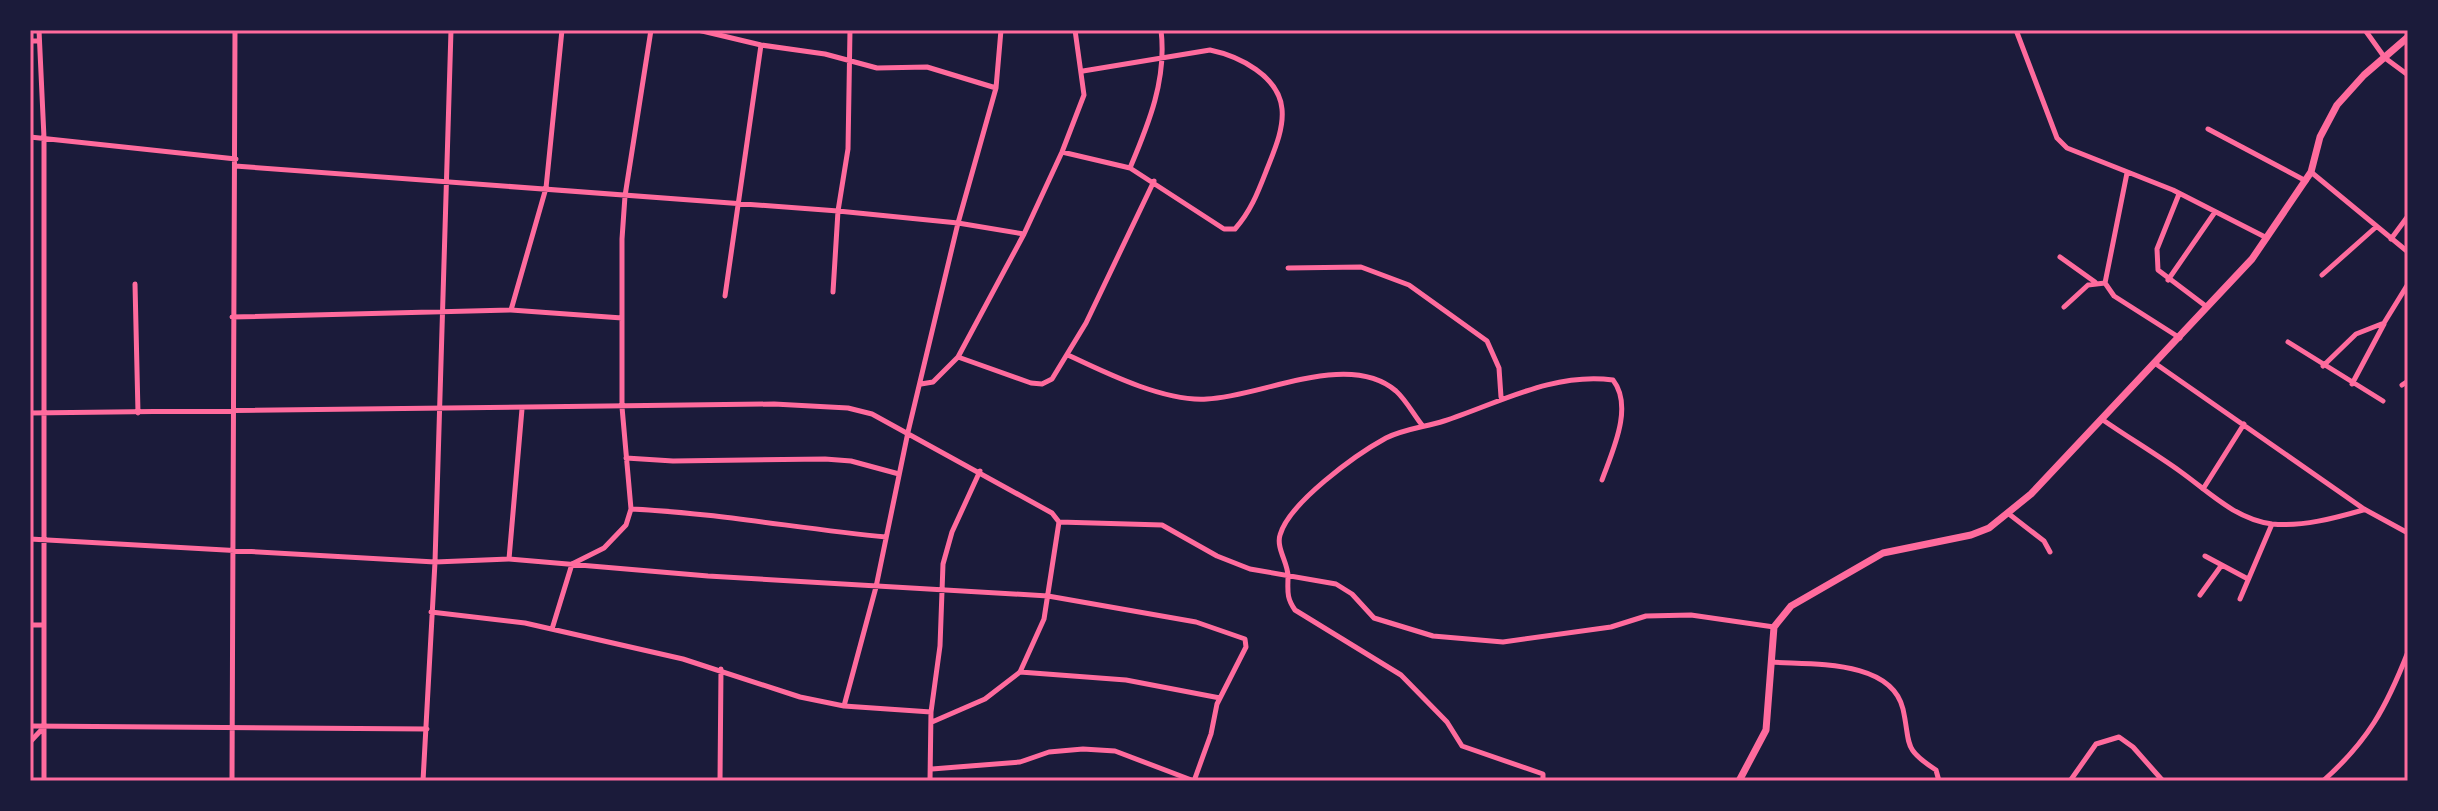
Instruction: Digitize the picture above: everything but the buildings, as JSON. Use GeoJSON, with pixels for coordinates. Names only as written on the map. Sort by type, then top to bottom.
{"type":"FeatureCollection","features":[{"type":"Feature","properties":{"kind":"street"},"geometry":{"type":"LineString","coordinates":[[39,30],[44,138],[41,540],[44,781]]}},
{"type":"Feature","properties":{"kind":"street"},"geometry":{"type":"LineString","coordinates":[[232,781],[235,30]]}},
{"type":"Feature","properties":{"kind":"street"},"geometry":{"type":"LineString","coordinates":[[423,781],[435,562],[440,313],[451,30]]}},
{"type":"Feature","properties":{"kind":"street"},"geometry":{"type":"LineString","coordinates":[[511,310],[546,188],[562,30]]}},
{"type":"Feature","properties":{"kind":"street"},"geometry":{"type":"LineString","coordinates":[[552,629],[572,564],[604,548],[626,525],[631,509],[622,407],[625,196],[651,30]]}},
{"type":"Feature","properties":{"kind":"street"},"geometry":{"type":"LineString","coordinates":[[698,30],[761,45],[825,54],[851,64],[877,68],[927,67],[996,88]]}},
{"type":"Feature","properties":{"kind":"street"},"geometry":{"type":"LineString","coordinates":[[833,292],[838,211],[848,149],[850,30]]}},
{"type":"Feature","properties":{"kind":"street"},"geometry":{"type":"LineString","coordinates":[[844,706],[876,587],[908,432],[958,223],[996,88],[1001,30]]}},
{"type":"Feature","properties":{"kind":"street"},"geometry":{"type":"LineString","coordinates":[[921,384],[933,382],[958,357],[1024,234],[1062,152],[1084,95],[1075,30]]}},
{"type":"Feature","properties":{"kind":"street"},"geometry":{"type":"LineString","coordinates":[[1130,168],[1148,125],[1165,59],[1161,30]]}},
{"type":"Feature","properties":{"kind":"street"},"geometry":{"type":"LineString","coordinates":[[2016,30],[2057,138],[2078,154],[2179,194],[2268,239]]}},
{"type":"Feature","properties":{"kind":"street"},"geometry":{"type":"LineString","coordinates":[[2365,30],[2385,58],[2408,75]]}},
{"type":"Feature","properties":{"kind":"street"},"geometry":{"type":"LineString","coordinates":[[1739,781],[1766,730],[1774,627],[1791,606],[1871,558],[1906,546],[1971,535],[2009,514],[2181,338],[2268,239],[2311,172],[2320,137],[2337,105],[2408,37]]}},
{"type":"Feature","properties":{"kind":"street"},"geometry":{"type":"LineString","coordinates":[[30,41],[39,41]]}},
{"type":"Feature","properties":{"kind":"street"},"geometry":{"type":"LineString","coordinates":[[725,296],[761,45]]}},
{"type":"Feature","properties":{"kind":"street"},"geometry":{"type":"LineString","coordinates":[[1062,152],[1130,168],[1224,229],[1235,229],[1250,212],[1278,142],[1282,109],[1274,89],[1262,74],[1230,54],[1210,50],[1083,71]]}},
{"type":"Feature","properties":{"kind":"street"},"geometry":{"type":"LineString","coordinates":[[2208,129],[2306,181]]}},
{"type":"Feature","properties":{"kind":"street"},"geometry":{"type":"LineString","coordinates":[[30,137],[359,177],[447,179],[625,196],[838,211],[958,223],[1024,234]]}},
{"type":"Feature","properties":{"kind":"street"},"geometry":{"type":"LineString","coordinates":[[2311,172],[2408,252]]}},
{"type":"Feature","properties":{"kind":"street"},"geometry":{"type":"LineString","coordinates":[[2127,173],[2105,283],[2114,296],[2181,338]]}},
{"type":"Feature","properties":{"kind":"street"},"geometry":{"type":"LineString","coordinates":[[958,357],[1042,384],[1052,379],[1068,355],[1154,181]]}},
{"type":"Feature","properties":{"kind":"street"},"geometry":{"type":"LineString","coordinates":[[2179,194],[2157,249],[2158,270],[2207,307]]}},
{"type":"Feature","properties":{"kind":"street"},"geometry":{"type":"LineString","coordinates":[[2168,280],[2215,212]]}},
{"type":"Feature","properties":{"kind":"street"},"geometry":{"type":"LineString","coordinates":[[2391,239],[2408,216]]}},
{"type":"Feature","properties":{"kind":"street"},"geometry":{"type":"LineString","coordinates":[[2322,275],[2376,227]]}},
{"type":"Feature","properties":{"kind":"street"},"geometry":{"type":"LineString","coordinates":[[2060,257],[2096,283]]}},
{"type":"Feature","properties":{"kind":"street"},"geometry":{"type":"LineString","coordinates":[[1288,268],[1361,267],[1409,285],[1487,341],[1499,368],[1501,397]]}},
{"type":"Feature","properties":{"kind":"street"},"geometry":{"type":"LineString","coordinates":[[2064,307],[2082,289],[2105,283]]}},
{"type":"Feature","properties":{"kind":"street"},"geometry":{"type":"LineString","coordinates":[[135,284],[138,413]]}},
{"type":"Feature","properties":{"kind":"street"},"geometry":{"type":"LineString","coordinates":[[2352,384],[2408,284]]}},
{"type":"Feature","properties":{"kind":"street"},"geometry":{"type":"LineString","coordinates":[[232,317],[511,310],[622,318]]}},
{"type":"Feature","properties":{"kind":"street"},"geometry":{"type":"LineString","coordinates":[[2323,366],[2356,334],[2384,323]]}},
{"type":"Feature","properties":{"kind":"street"},"geometry":{"type":"LineString","coordinates":[[2288,342],[2383,401]]}},
{"type":"Feature","properties":{"kind":"street"},"geometry":{"type":"LineString","coordinates":[[1068,355],[1105,373],[1177,397],[1207,399],[1321,376],[1375,378],[1397,392],[1422,425]]}},
{"type":"Feature","properties":{"kind":"street"},"geometry":{"type":"LineString","coordinates":[[2156,364],[2364,509],[2408,533]]}},
{"type":"Feature","properties":{"kind":"street"},"geometry":{"type":"LineString","coordinates":[[1543,781],[1543,774],[1462,746],[1447,722],[1401,675],[1295,610],[1287,598],[1288,575],[1278,538],[1292,510],[1386,438],[1443,421],[1501,397],[1563,381],[1613,380],[1619,388],[1620,426],[1602,480]]}},
{"type":"Feature","properties":{"kind":"street"},"geometry":{"type":"LineString","coordinates":[[2402,385],[2408,381]]}},
{"type":"Feature","properties":{"kind":"street"},"geometry":{"type":"LineString","coordinates":[[30,413],[233,413],[774,404],[848,408],[872,414],[980,471],[1052,513],[1059,522],[1044,619],[1020,672],[985,699],[932,722]]}},
{"type":"Feature","properties":{"kind":"street"},"geometry":{"type":"LineString","coordinates":[[509,559],[522,409]]}},
{"type":"Feature","properties":{"kind":"street"},"geometry":{"type":"LineString","coordinates":[[2103,420],[2219,503],[2272,524],[2323,521],[2364,509]]}},
{"type":"Feature","properties":{"kind":"street"},"geometry":{"type":"LineString","coordinates":[[2203,489],[2244,424]]}},
{"type":"Feature","properties":{"kind":"street"},"geometry":{"type":"LineString","coordinates":[[626,458],[673,461],[825,459],[851,461],[899,474]]}},
{"type":"Feature","properties":{"kind":"street"},"geometry":{"type":"LineString","coordinates":[[930,781],[931,712],[944,592],[943,564],[952,532],[980,471]]}},
{"type":"Feature","properties":{"kind":"street"},"geometry":{"type":"LineString","coordinates":[[631,509],[720,516],[784,527],[886,537]]}},
{"type":"Feature","properties":{"kind":"street"},"geometry":{"type":"LineString","coordinates":[[2009,514],[2044,541],[2050,552]]}},
{"type":"Feature","properties":{"kind":"street"},"geometry":{"type":"LineString","coordinates":[[1059,522],[1162,525],[1239,565],[1336,584],[1352,594],[1374,618],[1433,636],[1503,642],[1611,627],[1646,616],[1691,615],[1774,627]]}},
{"type":"Feature","properties":{"kind":"street"},"geometry":{"type":"LineString","coordinates":[[2240,599],[2272,524]]}},
{"type":"Feature","properties":{"kind":"street"},"geometry":{"type":"LineString","coordinates":[[30,539],[234,553],[435,562],[509,559],[944,592],[1048,596],[1196,622],[1245,639],[1242,657],[1220,698],[1194,781],[1115,751],[1083,749],[1049,752],[1020,762],[932,769]]}},
{"type":"Feature","properties":{"kind":"street"},"geometry":{"type":"LineString","coordinates":[[2205,556],[2248,579]]}},
{"type":"Feature","properties":{"kind":"street"},"geometry":{"type":"LineString","coordinates":[[2200,595],[2221,566]]}},
{"type":"Feature","properties":{"kind":"street"},"geometry":{"type":"LineString","coordinates":[[431,612],[552,629],[721,669],[800,697],[844,706],[931,712]]}},
{"type":"Feature","properties":{"kind":"street"},"geometry":{"type":"LineString","coordinates":[[30,625],[42,625]]}},
{"type":"Feature","properties":{"kind":"street"},"geometry":{"type":"LineString","coordinates":[[2323,781],[2369,735],[2390,699],[2408,652]]}},
{"type":"Feature","properties":{"kind":"street"},"geometry":{"type":"LineString","coordinates":[[1771,662],[1871,674],[1895,690],[1903,709],[1904,734],[1915,756],[1936,770],[1939,781]]}},
{"type":"Feature","properties":{"kind":"street"},"geometry":{"type":"LineString","coordinates":[[720,781],[721,669]]}},
{"type":"Feature","properties":{"kind":"street"},"geometry":{"type":"LineString","coordinates":[[1020,672],[1126,680],[1220,698]]}},
{"type":"Feature","properties":{"kind":"street"},"geometry":{"type":"LineString","coordinates":[[30,726],[232,730],[427,729]]}},
{"type":"Feature","properties":{"kind":"street"},"geometry":{"type":"LineString","coordinates":[[30,742],[45,726]]}},
{"type":"Feature","properties":{"kind":"street"},"geometry":{"type":"LineString","coordinates":[[2070,781],[2096,744],[2119,737],[2133,747],[2163,781]]}}]}
